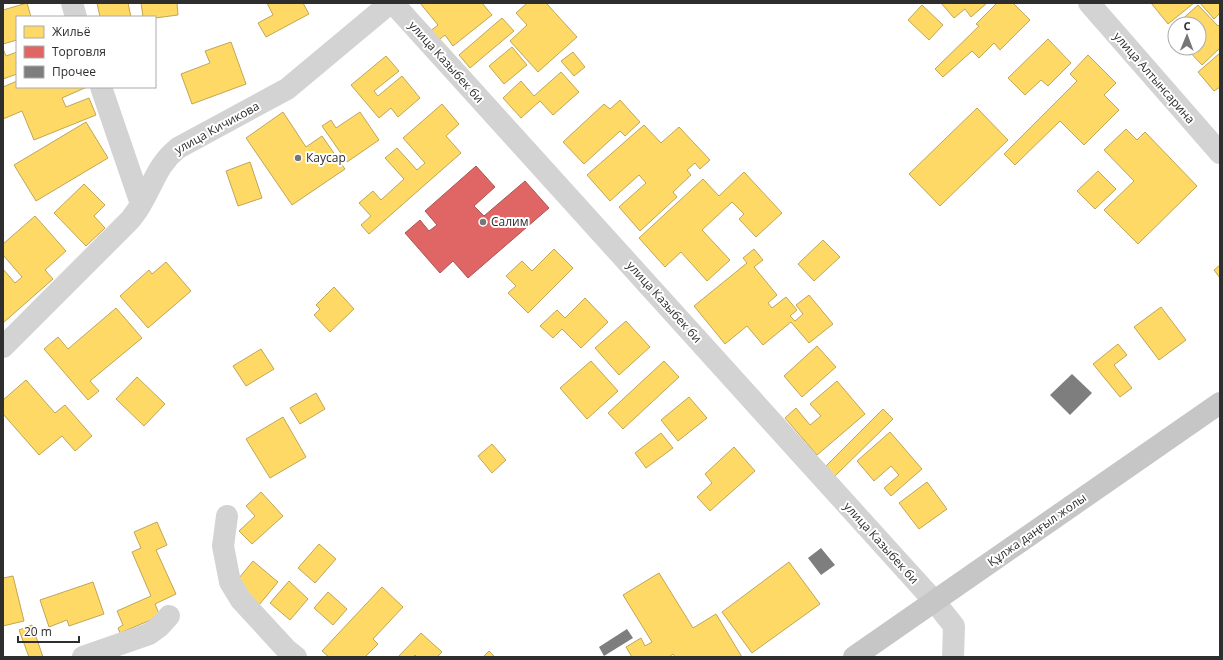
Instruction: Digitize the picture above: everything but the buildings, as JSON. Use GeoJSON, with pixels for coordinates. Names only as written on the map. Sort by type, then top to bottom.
{"type":"FeatureCollection","features":[{"type":"Feature","properties":{"kind":"main road","name":"Құлжа даңғыл жолы"},"geometry":{"type":"LineString","coordinates":[[854,657],[1220,403]]}},
{"type":"Feature","properties":{"kind":"street"},"geometry":{"type":"LineString","coordinates":[[72,3],[76,16]]}},
{"type":"Feature","properties":{"kind":"street","name":"улица Кичикова"},"geometry":{"type":"LineString","coordinates":[[3,347],[130,220],[141,204],[159,169],[168,157],[178,148],[287,89],[390,3]]}},
{"type":"Feature","properties":{"kind":"street","name":"улица Казыбек би"},"geometry":{"type":"LineString","coordinates":[[393,3],[935,602],[954,626],[954,657]]}},
{"type":"Feature","properties":{"kind":"street","name":"улица Алтынсарина"},"geometry":{"type":"LineString","coordinates":[[1089,3],[1220,153]]}},
{"type":"Feature","properties":{"kind":"street"},"geometry":{"type":"LineString","coordinates":[[101,88],[141,204]]}},
{"type":"Feature","properties":{"kind":"street"},"geometry":{"type":"LineString","coordinates":[[227,516],[223,546],[230,582],[241,600],[286,649],[296,657]]}},
{"type":"Feature","properties":{"kind":"street"},"geometry":{"type":"LineString","coordinates":[[83,657],[149,634],[160,626],[169,616]]}},
{"type":"Feature","properties":{"kind":"place","name":"Каусар"},"geometry":{"type":"Point","coordinates":[298,158]}},
{"type":"Feature","properties":{"kind":"place","name":"Салим"},"geometry":{"type":"Point","coordinates":[483,222]}}]}
